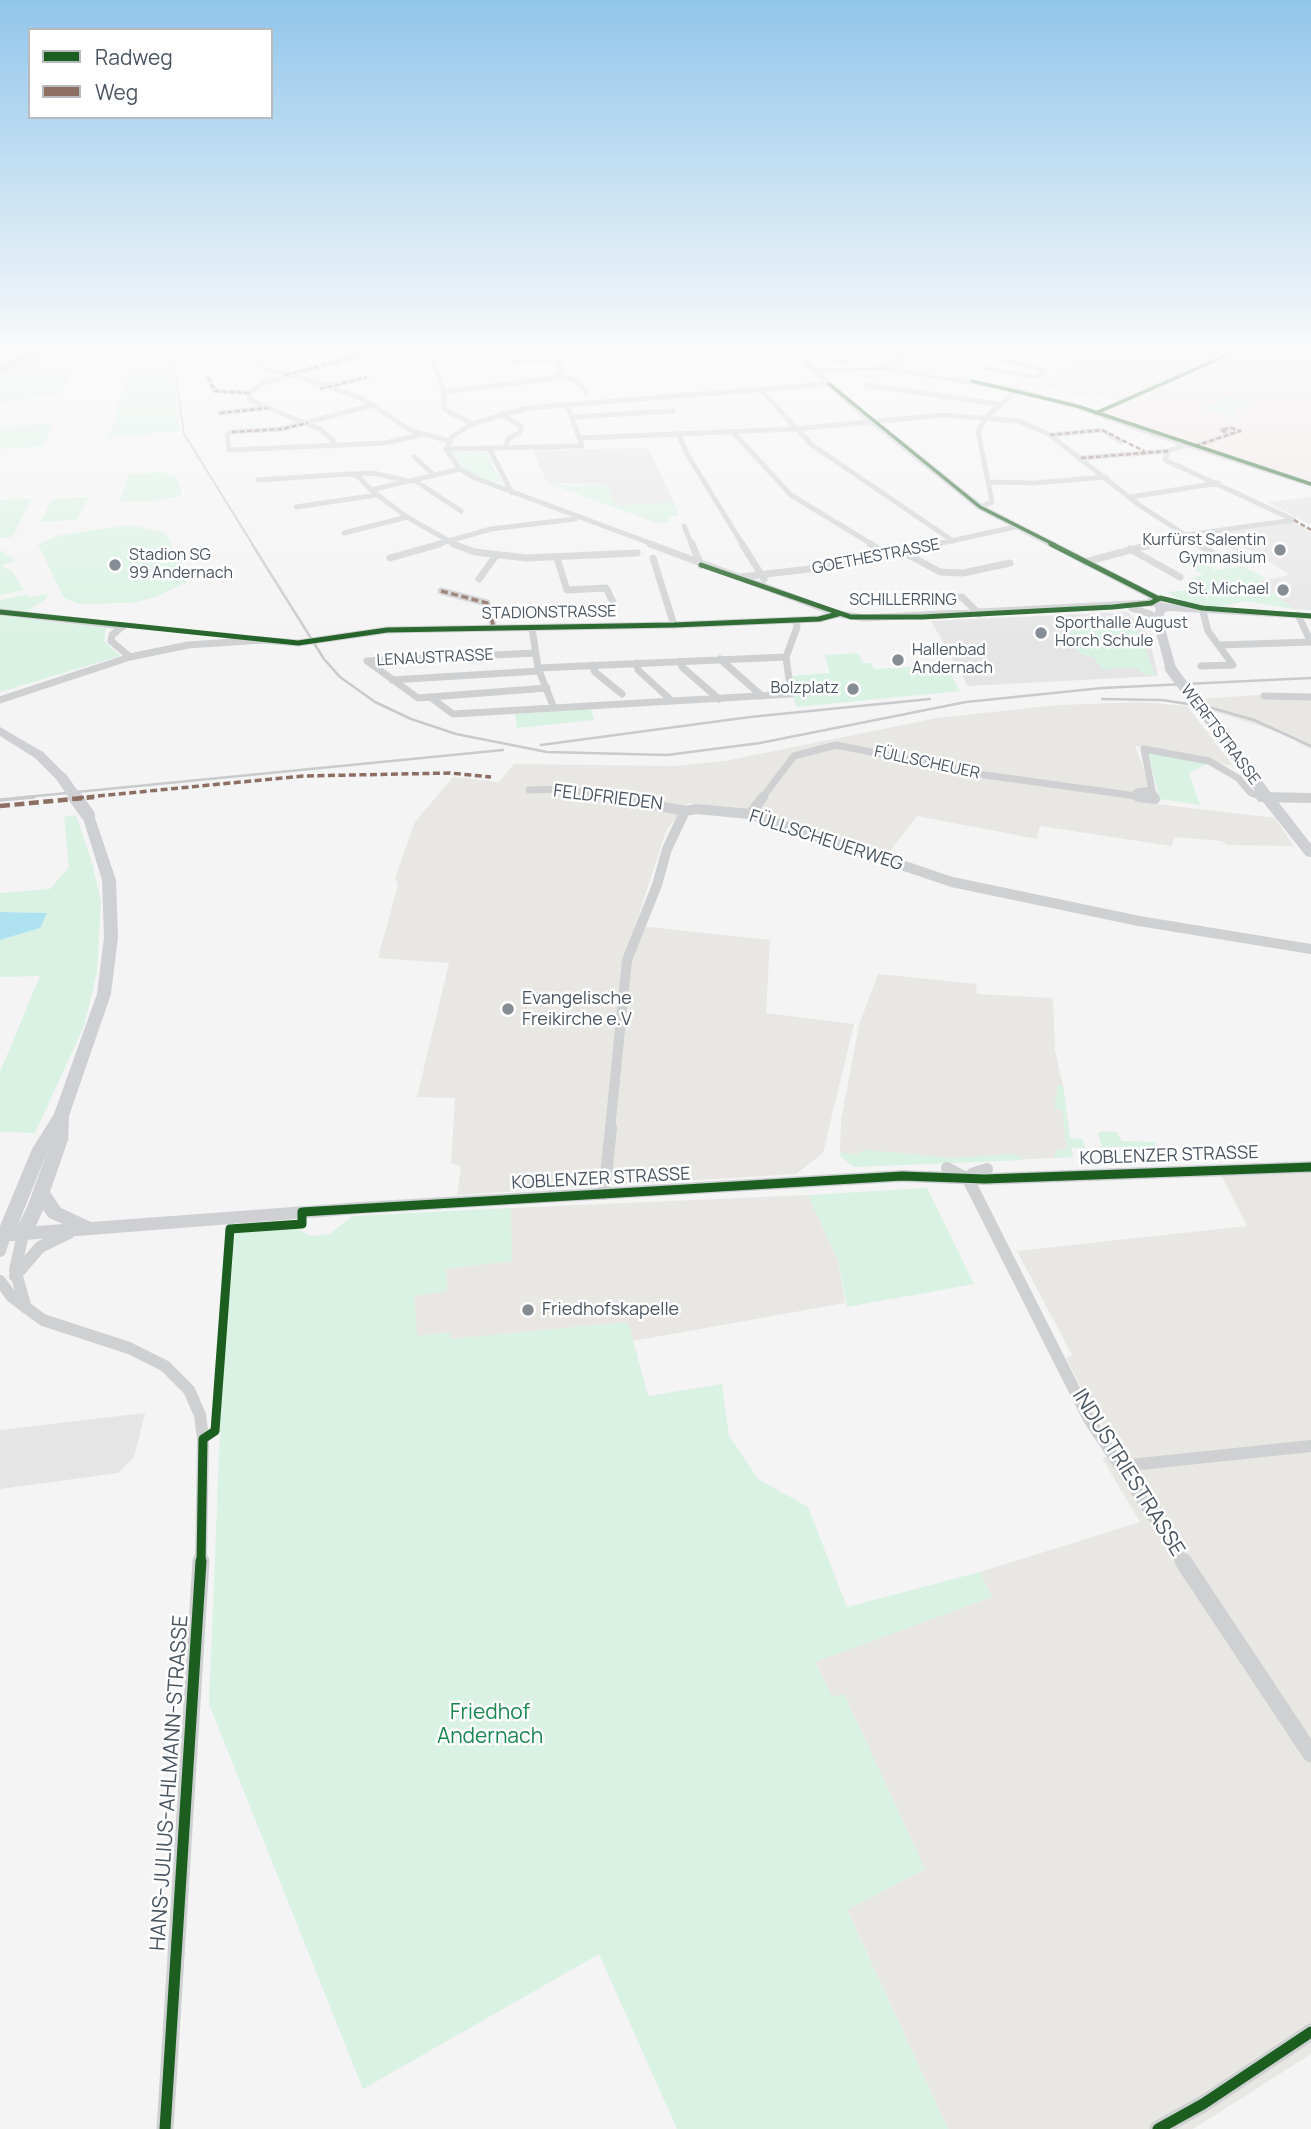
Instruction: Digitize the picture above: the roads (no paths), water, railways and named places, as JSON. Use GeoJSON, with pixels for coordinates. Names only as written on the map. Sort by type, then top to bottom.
{"type":"FeatureCollection","features":[{"type":"Feature","properties":{"kind":"street"},"geometry":{"type":"LineString","coordinates":[[241,453],[265,450]]}},
{"type":"Feature","properties":{"kind":"street"},"geometry":{"type":"LineString","coordinates":[[296,507],[374,493],[460,470],[447,450]]}},
{"type":"Feature","properties":{"kind":"street"},"geometry":{"type":"LineString","coordinates":[[490,450],[512,493]]}},
{"type":"Feature","properties":{"kind":"street"},"geometry":{"type":"LineString","coordinates":[[685,450],[770,590]]}},
{"type":"Feature","properties":{"kind":"street"},"geometry":{"type":"LineString","coordinates":[[750,450],[791,495],[888,555]]}},
{"type":"Feature","properties":{"kind":"street"},"geometry":{"type":"LineString","coordinates":[[822,450],[856,477],[953,541]]}},
{"type":"Feature","properties":{"kind":"street"},"geometry":{"type":"LineString","coordinates":[[910,450],[980,507],[1085,562],[1160,607],[1311,616]]}},
{"type":"Feature","properties":{"kind":"street"},"geometry":{"type":"LineString","coordinates":[[980,507],[992,502],[983,450]]}},
{"type":"Feature","properties":{"kind":"street"},"geometry":{"type":"LineString","coordinates":[[1071,450],[1131,497],[1223,560]]}},
{"type":"Feature","properties":{"kind":"street"},"geometry":{"type":"LineString","coordinates":[[1208,450],[1311,484]]}},
{"type":"Feature","properties":{"kind":"street"},"geometry":{"type":"LineString","coordinates":[[1081,458],[1168,451],[1165,460],[1294,520],[1186,535],[1085,562]]}},
{"type":"Feature","properties":{"kind":"street"},"geometry":{"type":"LineString","coordinates":[[414,457],[434,475]]}},
{"type":"Feature","properties":{"kind":"street","name":"SCHILLERRING"},"geometry":{"type":"LineString","coordinates":[[460,470],[577,519],[838,614],[865,618],[1160,607]]}},
{"type":"Feature","properties":{"kind":"street"},"geometry":{"type":"LineString","coordinates":[[258,480],[373,473],[411,481],[461,511]]}},
{"type":"Feature","properties":{"kind":"street"},"geometry":{"type":"LineString","coordinates":[[349,474],[358,476],[374,493],[407,517],[460,548],[495,556],[557,558],[638,553],[653,558],[667,552]]}},
{"type":"Feature","properties":{"kind":"street"},"geometry":{"type":"LineString","coordinates":[[990,482],[1034,483],[1106,477]]}},
{"type":"Feature","properties":{"kind":"street"},"geometry":{"type":"LineString","coordinates":[[1131,497],[1218,483]]}},
{"type":"Feature","properties":{"kind":"street"},"geometry":{"type":"LineString","coordinates":[[344,533],[407,517]]}},
{"type":"Feature","properties":{"kind":"street"},"geometry":{"type":"LineString","coordinates":[[390,558],[491,529],[577,519]]}},
{"type":"Feature","properties":{"kind":"street"},"geometry":{"type":"LineString","coordinates":[[684,526],[701,565]]}},
{"type":"Feature","properties":{"kind":"street","name":"GOETHESTRASSE"},"geometry":{"type":"LineString","coordinates":[[735,578],[843,565],[1015,527]]}},
{"type":"Feature","properties":{"kind":"street"},"geometry":{"type":"LineString","coordinates":[[638,553],[651,546]]}},
{"type":"Feature","properties":{"kind":"street"},"geometry":{"type":"LineString","coordinates":[[1130,549],[1180,577]]}},
{"type":"Feature","properties":{"kind":"street"},"geometry":{"type":"LineString","coordinates":[[903,552],[940,572],[963,573],[1010,563]]}},
{"type":"Feature","properties":{"kind":"street"},"geometry":{"type":"LineString","coordinates":[[479,579],[495,556]]}},
{"type":"Feature","properties":{"kind":"street"},"geometry":{"type":"LineString","coordinates":[[557,558],[567,590],[606,589],[613,602]]}},
{"type":"Feature","properties":{"kind":"street"},"geometry":{"type":"LineString","coordinates":[[653,558],[674,625]]}},
{"type":"Feature","properties":{"kind":"street","name":"STADIONSTRASSE"},"geometry":{"type":"LineString","coordinates":[[441,591],[487,603],[494,628]]}},
{"type":"Feature","properties":{"kind":"street","name":"SCHILLERRING"},"geometry":{"type":"LineString","coordinates":[[932,601],[962,597],[979,614]]}},
{"type":"Feature","properties":{"kind":"street","name":"SCHILLERRING"},"geometry":{"type":"LineString","coordinates":[[1113,607],[1160,607]]}},
{"type":"Feature","properties":{"kind":"street","name":"WERFTSTRASSE"},"geometry":{"type":"LineString","coordinates":[[1160,607],[1170,668],[1267,799],[1311,853]]}},
{"type":"Feature","properties":{"kind":"street"},"geometry":{"type":"LineString","coordinates":[[1201,666],[1233,664],[1208,631],[1203,610]]}},
{"type":"Feature","properties":{"kind":"street"},"geometry":{"type":"LineString","coordinates":[[0,612],[123,626],[112,635],[111,641],[130,657]]}},
{"type":"Feature","properties":{"kind":"street","name":"STADIONSTRASSE"},"geometry":{"type":"LineString","coordinates":[[0,700],[130,657],[188,645],[262,640],[298,643],[350,633],[387,630],[674,625],[796,620],[838,614]]}},
{"type":"Feature","properties":{"kind":"street"},"geometry":{"type":"LineString","coordinates":[[1220,645],[1311,642],[1298,615]]}},
{"type":"Feature","properties":{"kind":"street"},"geometry":{"type":"LineString","coordinates":[[786,657],[797,627],[796,620]]}},
{"type":"Feature","properties":{"kind":"street"},"geometry":{"type":"LineString","coordinates":[[532,628],[538,670],[554,708]]}},
{"type":"Feature","properties":{"kind":"street","name":"LENAUSTRASSE"},"geometry":{"type":"LineString","coordinates":[[535,653],[367,662],[418,698],[547,688]]}},
{"type":"Feature","properties":{"kind":"street","name":"LENAUSTRASSE"},"geometry":{"type":"LineString","coordinates":[[392,680],[592,665],[786,657],[791,694],[453,714],[430,697]]}},
{"type":"Feature","properties":{"kind":"street"},"geometry":{"type":"LineString","coordinates":[[720,659],[762,696]]}},
{"type":"Feature","properties":{"kind":"street"},"geometry":{"type":"LineString","coordinates":[[680,661],[682,667],[719,699]]}},
{"type":"Feature","properties":{"kind":"street"},"geometry":{"type":"LineString","coordinates":[[637,663],[638,670],[672,701]]}},
{"type":"Feature","properties":{"kind":"street"},"geometry":{"type":"LineString","coordinates":[[592,665],[595,672],[622,694]]}},
{"type":"Feature","properties":{"kind":"street"},"geometry":{"type":"LineString","coordinates":[[1264,696],[1311,697]]}},
{"type":"Feature","properties":{"kind":"street"},"geometry":{"type":"LineString","coordinates":[[0,731],[39,755],[62,778],[88,815],[108,880],[111,937],[104,994],[62,1115],[40,1149],[7,1239],[15,1257],[15,1276],[27,1310]]}},
{"type":"Feature","properties":{"kind":"street","name":"FÜLLSCHEUER"},"geometry":{"type":"LineString","coordinates":[[750,814],[794,757],[836,744],[985,775],[1151,800],[1155,799],[1144,749],[1209,761],[1238,778],[1251,793],[1267,799]]}},
{"type":"Feature","properties":{"kind":"street","name":"FELDFRIEDEN"},"geometry":{"type":"LineString","coordinates":[[529,790],[561,789],[666,805],[685,811]]}},
{"type":"Feature","properties":{"kind":"street"},"geometry":{"type":"LineString","coordinates":[[1267,799],[1311,798]]}},
{"type":"Feature","properties":{"kind":"street","name":"FÜLLSCHEUERWEG"},"geometry":{"type":"LineString","coordinates":[[685,811],[696,809],[750,814],[952,882],[1139,921],[1311,949]]}},
{"type":"Feature","properties":{"kind":"street"},"geometry":{"type":"LineString","coordinates":[[604,1194],[627,960],[657,885],[667,849],[685,811]]}},
{"type":"Feature","properties":{"kind":"street"},"geometry":{"type":"LineString","coordinates":[[7,1239],[41,1193],[60,1140],[62,1115]]}},
{"type":"Feature","properties":{"kind":"street","name":"KOBLENZER STRASSE"},"geometry":{"type":"LineString","coordinates":[[902,1176],[947,1168],[1311,1156]]}},
{"type":"Feature","properties":{"kind":"street","name":"KOBLENZER STRASSE"},"geometry":{"type":"LineString","coordinates":[[7,1239],[85,1229],[902,1176],[968,1179],[1311,1167]]}},
{"type":"Feature","properties":{"kind":"street"},"geometry":{"type":"LineString","coordinates":[[947,1168],[968,1179],[972,1174],[987,1168]]}},
{"type":"Feature","properties":{"kind":"street","name":"INDUSTRIESTRASSE"},"geometry":{"type":"LineString","coordinates":[[968,1179],[1088,1419],[1311,1754]]}},
{"type":"Feature","properties":{"kind":"street"},"geometry":{"type":"LineString","coordinates":[[41,1193],[55,1213],[85,1229]]}},
{"type":"Feature","properties":{"kind":"street"},"geometry":{"type":"LineString","coordinates":[[15,1276],[40,1247],[85,1229]]}},
{"type":"Feature","properties":{"kind":"street","name":"HANS-JULIUS-AHLMANN-STRASSE"},"geometry":{"type":"LineString","coordinates":[[0,1281],[6,1291],[43,1321],[129,1348],[165,1366],[189,1390],[202,1425],[200,1588],[165,2129]]}},
{"type":"Feature","properties":{"kind":"street"},"geometry":{"type":"LineString","coordinates":[[1121,1466],[1311,1446]]}},
{"type":"Feature","properties":{"kind":"street"},"geometry":{"type":"LineString","coordinates":[[1158,2129],[1203,2104],[1311,2032]]}},
{"type":"Feature","properties":{"kind":"water"},"geometry":{"type":"Polygon","coordinates":[[[0,912],[47,913],[40,928],[0,940],[0,912]]]}},
{"type":"Feature","properties":{"kind":"railway"},"geometry":{"type":"LineString","coordinates":[[194,450],[253,545]]}},
{"type":"Feature","properties":{"kind":"railway"},"geometry":{"type":"LineString","coordinates":[[252,544],[324,659],[340,677],[375,702],[411,719],[456,734],[547,752],[667,755],[760,743],[966,702],[1102,688],[1311,678]]}},
{"type":"Feature","properties":{"kind":"railway"},"geometry":{"type":"LineString","coordinates":[[541,745],[750,717],[930,699]]}},
{"type":"Feature","properties":{"kind":"railway"},"geometry":{"type":"LineString","coordinates":[[1102,699],[1162,700],[1208,707],[1254,720],[1311,746]]}},
{"type":"Feature","properties":{"kind":"railway"},"geometry":{"type":"LineString","coordinates":[[16,798],[503,750]]}},
{"type":"Feature","properties":{"kind":"railway"},"geometry":{"type":"LineString","coordinates":[[0,800],[34,797]]}},
{"type":"Feature","properties":{"kind":"place","name":"Kurfürst Salentin Gymnasium"},"geometry":{"type":"Point","coordinates":[1280,550]}},
{"type":"Feature","properties":{"kind":"place","name":"Stadion SG 99 Andernach"},"geometry":{"type":"Point","coordinates":[115,565]}},
{"type":"Feature","properties":{"kind":"place","name":"St. Michael"},"geometry":{"type":"Point","coordinates":[1283,590]}},
{"type":"Feature","properties":{"kind":"place","name":"Sporthalle August Horch Schule"},"geometry":{"type":"Point","coordinates":[1041,633]}},
{"type":"Feature","properties":{"kind":"place","name":"Hallenbad Andernach"},"geometry":{"type":"Point","coordinates":[898,660]}},
{"type":"Feature","properties":{"kind":"place","name":"Bolzplatz"},"geometry":{"type":"Point","coordinates":[853,689]}},
{"type":"Feature","properties":{"kind":"place","name":"Evangelische Freikirche e.V"},"geometry":{"type":"Point","coordinates":[508,1009]}},
{"type":"Feature","properties":{"kind":"place","name":"Friedhofskapelle"},"geometry":{"type":"Point","coordinates":[528,1310]}},
{"type":"Feature","properties":{"kind":"park label","name":"Friedhof Andernach"},"geometry":{"type":"Point","coordinates":[490,1725]}}]}
